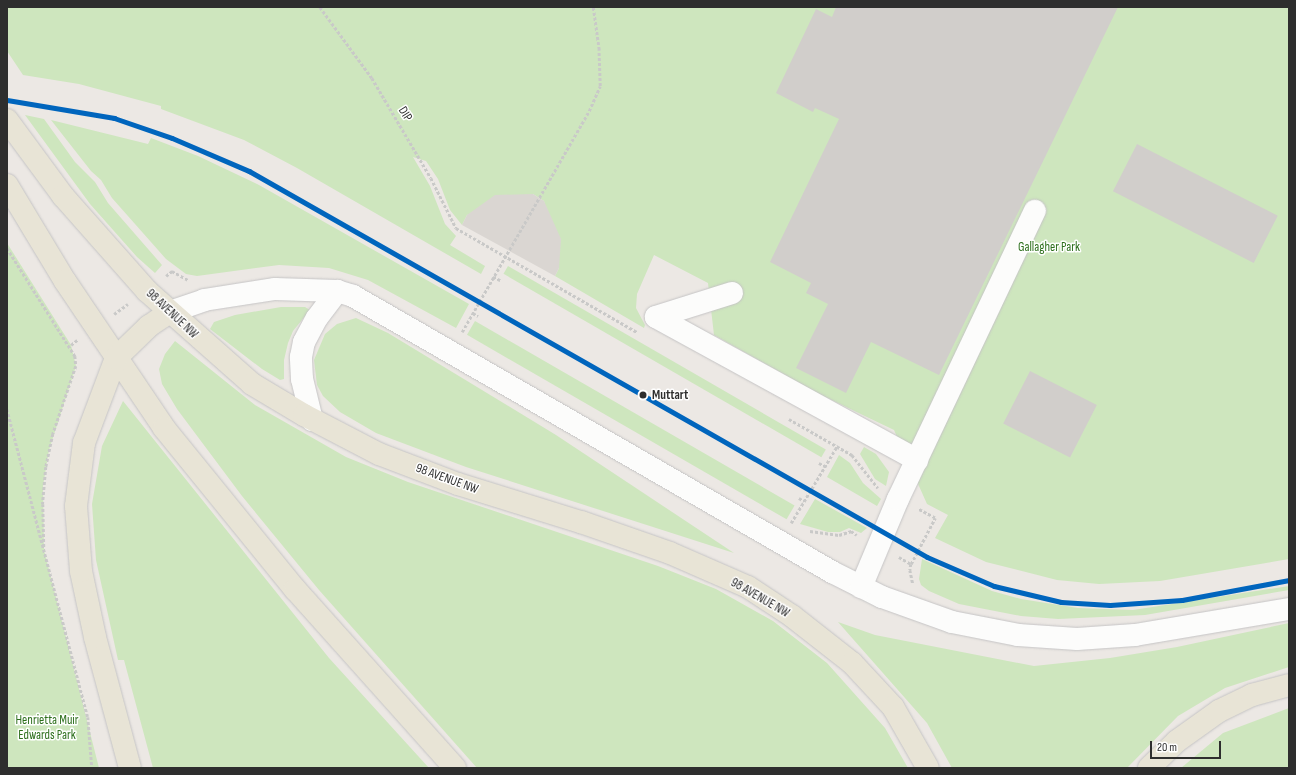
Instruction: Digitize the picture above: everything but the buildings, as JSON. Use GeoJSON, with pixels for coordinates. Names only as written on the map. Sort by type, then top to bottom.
{"type":"FeatureCollection","features":[{"type":"Feature","properties":{"kind":"main road","name":"98 AVENUE NW"},"geometry":{"type":"LineString","coordinates":[[7,120],[63,196],[147,291],[252,384],[312,420],[379,454],[458,484],[581,522],[670,553],[748,587],[792,616],[852,663],[893,707],[928,768]]}},
{"type":"Feature","properties":{"kind":"main road"},"geometry":{"type":"LineString","coordinates":[[7,185],[116,358],[164,428],[295,589],[455,768]]}},
{"type":"Feature","properties":{"kind":"main road"},"geometry":{"type":"LineString","coordinates":[[130,768],[95,636],[81,571],[76,506],[84,443],[116,358],[149,326],[170,312]]}},
{"type":"Feature","properties":{"kind":"main road"},"geometry":{"type":"LineString","coordinates":[[1149,768],[1177,741],[1219,711],[1252,695],[1289,685]]}},
{"type":"Feature","properties":{"kind":"lane"},"geometry":{"type":"LineString","coordinates":[[861,587],[898,499],[1035,211]]}},
{"type":"Feature","properties":{"kind":"lane"},"geometry":{"type":"LineString","coordinates":[[170,312],[204,300],[239,293],[275,289],[337,291],[353,296],[861,587],[916,611],[952,622],[983,630],[1051,638],[1077,639],[1135,635],[1289,609]]}},
{"type":"Feature","properties":{"kind":"lane"},"geometry":{"type":"LineString","coordinates":[[312,420],[302,379],[301,357],[304,342],[317,318],[337,291]]}},
{"type":"Feature","properties":{"kind":"lane"},"geometry":{"type":"LineString","coordinates":[[732,293],[656,317],[917,460]]}},
{"type":"Feature","properties":{"kind":"path","name":"DIP"},"geometry":{"type":"LineString","coordinates":[[320,7],[334,22],[405,132],[434,184],[451,221],[461,232],[505,257]]}},
{"type":"Feature","properties":{"kind":"path"},"geometry":{"type":"LineString","coordinates":[[454,331],[461,335],[493,277],[590,111],[600,86],[600,50],[593,7]]}},
{"type":"Feature","properties":{"kind":"path"},"geometry":{"type":"LineString","coordinates":[[7,248],[71,345],[75,356],[76,366],[49,450],[43,486],[44,550]]}},
{"type":"Feature","properties":{"kind":"path"},"geometry":{"type":"LineString","coordinates":[[505,257],[644,336]]}},
{"type":"Feature","properties":{"kind":"path"},"geometry":{"type":"LineString","coordinates":[[71,345],[147,291],[172,271],[184,279],[196,281]]}},
{"type":"Feature","properties":{"kind":"path"},"geometry":{"type":"LineString","coordinates":[[493,277],[500,280]]}},
{"type":"Feature","properties":{"kind":"path"},"geometry":{"type":"LineString","coordinates":[[473,313],[478,316]]}},
{"type":"Feature","properties":{"kind":"path"},"geometry":{"type":"LineString","coordinates":[[7,409],[88,717],[92,768]]}},
{"type":"Feature","properties":{"kind":"path"},"geometry":{"type":"LineString","coordinates":[[782,414],[837,446],[858,461],[879,489],[935,518],[911,564],[910,570],[914,585]]}},
{"type":"Feature","properties":{"kind":"path"},"geometry":{"type":"LineString","coordinates":[[784,520],[792,524],[837,446]]}},
{"type":"Feature","properties":{"kind":"path"},"geometry":{"type":"LineString","coordinates":[[818,463],[825,466]]}},
{"type":"Feature","properties":{"kind":"path"},"geometry":{"type":"LineString","coordinates":[[798,498],[804,501]]}},
{"type":"Feature","properties":{"kind":"path"},"geometry":{"type":"LineString","coordinates":[[804,529],[828,535],[851,531],[911,564]]}},
{"type":"Feature","properties":{"kind":"green space","name":"Gallagher Park"},"geometry":{"type":"Polygon","coordinates":[[[7,7],[1289,7],[1289,559],[1160,581],[1099,584],[1057,580],[986,562],[935,538],[948,515],[927,504],[894,430],[817,393],[714,335],[708,283],[654,255],[637,294],[636,308],[645,325],[644,328],[555,276],[559,268],[544,201],[533,194],[467,215],[462,225],[450,210],[438,179],[426,161],[413,157],[430,186],[445,224],[456,236],[450,245],[485,266],[481,274],[297,168],[244,140],[161,109],[161,106],[79,84],[23,75],[7,51],[7,7]]]}},
{"type":"Feature","properties":{"kind":"green space"},"geometry":{"type":"Polygon","coordinates":[[[25,115],[44,119],[75,162],[95,182],[108,203],[162,265],[155,273],[137,257],[90,204],[25,115]]]}},
{"type":"Feature","properties":{"kind":"green space"},"geometry":{"type":"Polygon","coordinates":[[[51,120],[148,144],[151,138],[198,156],[259,185],[469,304],[456,328],[368,280],[329,268],[279,265],[197,276],[186,274],[166,259],[112,198],[101,180],[91,171],[51,120]]]}},
{"type":"Feature","properties":{"kind":"green space","name":"Henrietta Muir Edwards Park"},"geometry":{"type":"Polygon","coordinates":[[[7,243],[71,345],[76,366],[49,450],[43,486],[44,550],[99,768],[7,768],[7,243]]]}},
{"type":"Feature","properties":{"kind":"green space"},"geometry":{"type":"Polygon","coordinates":[[[508,266],[826,450],[821,457],[504,274],[508,266]]]}},
{"type":"Feature","properties":{"kind":"green space"},"geometry":{"type":"Polygon","coordinates":[[[281,307],[305,307],[310,310],[293,331],[288,343],[284,360],[284,379],[280,380],[262,369],[210,329],[214,322],[235,315],[281,307]]]}},
{"type":"Feature","properties":{"kind":"green space"},"geometry":{"type":"Polygon","coordinates":[[[356,318],[388,333],[556,435],[734,553],[466,467],[376,433],[340,412],[323,396],[317,385],[314,360],[325,334],[337,324],[356,318]]]}},
{"type":"Feature","properties":{"kind":"green space"},"geometry":{"type":"Polygon","coordinates":[[[475,321],[795,506],[787,519],[467,335],[475,321]]]}},
{"type":"Feature","properties":{"kind":"green space"},"geometry":{"type":"Polygon","coordinates":[[[175,341],[255,405],[346,457],[408,482],[658,566],[716,589],[773,621],[827,663],[885,728],[908,768],[477,768],[319,590],[242,496],[177,409],[162,384],[159,369],[165,354],[175,341]]]}},
{"type":"Feature","properties":{"kind":"green space"},"geometry":{"type":"Polygon","coordinates":[[[123,401],[329,658],[429,768],[153,768],[124,660],[118,660],[96,560],[92,504],[102,446],[123,401]]]}},
{"type":"Feature","properties":{"kind":"green space"},"geometry":{"type":"Polygon","coordinates":[[[864,447],[876,454],[889,472],[886,486],[875,479],[860,454],[864,447]]]}},
{"type":"Feature","properties":{"kind":"green space"},"geometry":{"type":"Polygon","coordinates":[[[839,455],[850,463],[863,483],[881,499],[877,506],[827,477],[839,455]]]}},
{"type":"Feature","properties":{"kind":"green space"},"geometry":{"type":"Polygon","coordinates":[[[815,499],[867,528],[861,533],[849,528],[840,532],[828,532],[800,524],[815,499]]]}},
{"type":"Feature","properties":{"kind":"green space"},"geometry":{"type":"Polygon","coordinates":[[[922,559],[992,591],[1021,599],[1078,608],[1133,610],[1289,586],[1289,590],[1145,615],[1058,619],[1021,616],[959,604],[929,591],[921,585],[919,579],[922,559]]]}},
{"type":"Feature","properties":{"kind":"green space"},"geometry":{"type":"Polygon","coordinates":[[[838,622],[875,635],[1034,666],[1110,658],[1177,647],[1289,623],[1289,667],[1225,688],[1178,716],[1127,768],[952,768],[927,723],[838,622]]]}},
{"type":"Feature","properties":{"kind":"green space"},"geometry":{"type":"Polygon","coordinates":[[[1289,708],[1289,768],[1181,768],[1223,733],[1289,708]]]}},
{"type":"Feature","properties":{"kind":"shaded area"},"geometry":{"type":"Polygon","coordinates":[[[533,194],[544,201],[561,239],[559,268],[555,276],[462,225],[467,215],[495,195],[533,194]]]}},
{"type":"Feature","properties":{"kind":"transit line"},"geometry":{"type":"LineString","coordinates":[[7,100],[114,118],[172,138],[249,171],[927,557],[994,586],[1061,602],[1110,605],[1182,600],[1289,580]]}},
{"type":"Feature","properties":{"kind":"place","name":"Muttart"},"geometry":{"type":"Point","coordinates":[643,395]}}]}
